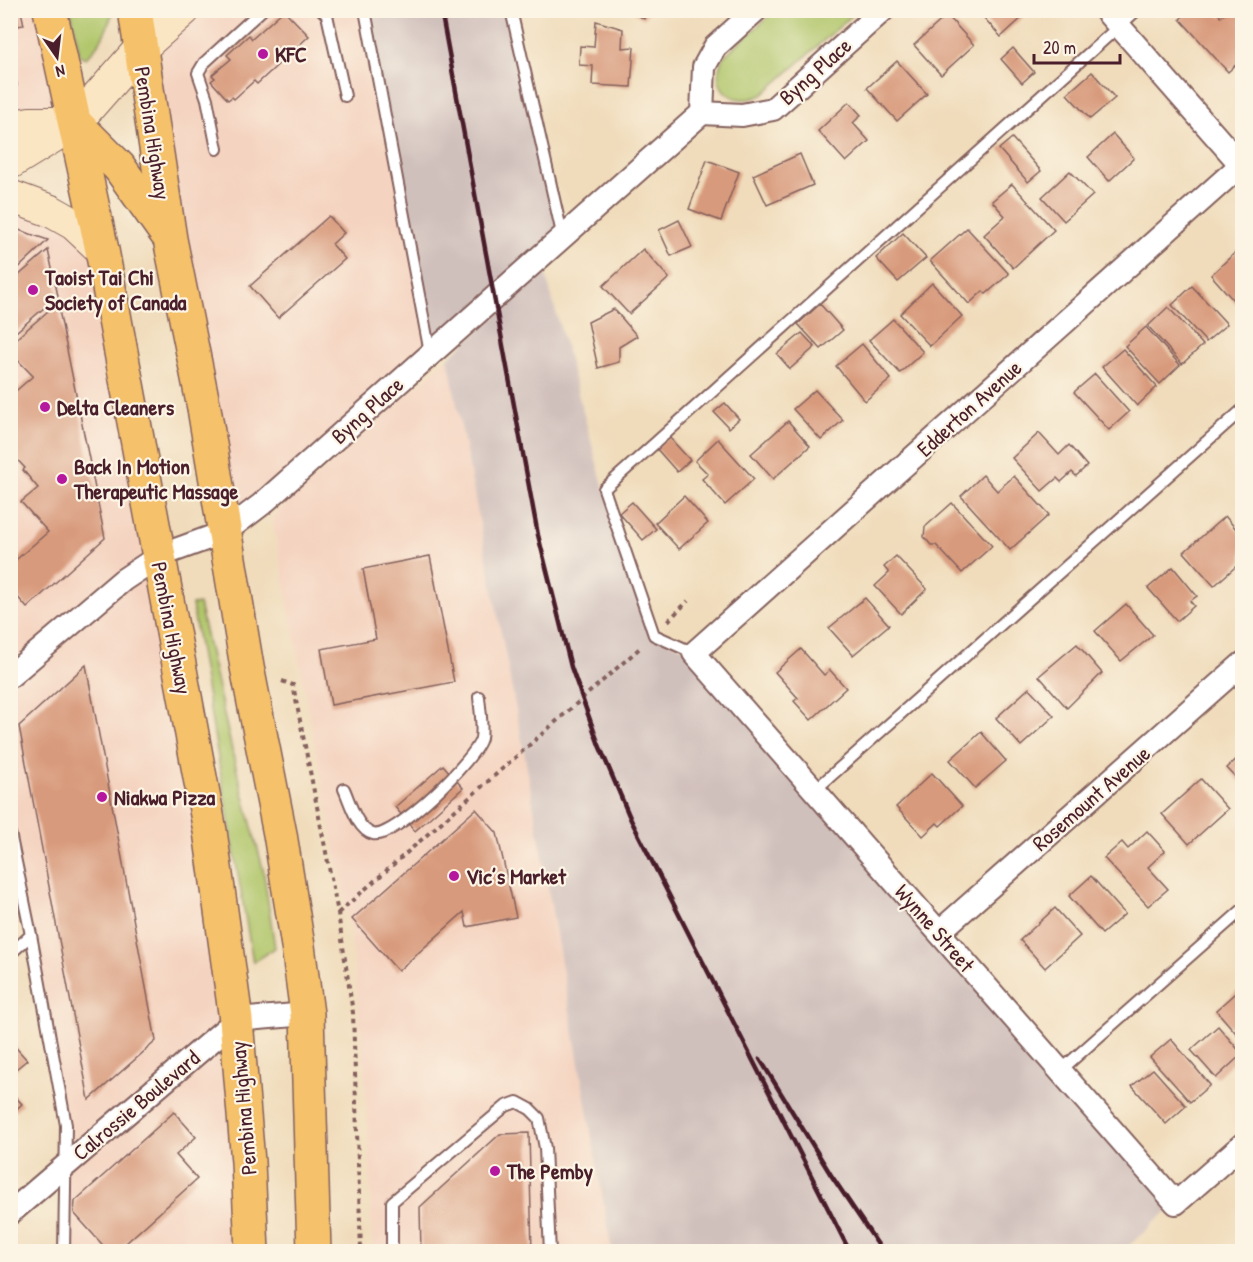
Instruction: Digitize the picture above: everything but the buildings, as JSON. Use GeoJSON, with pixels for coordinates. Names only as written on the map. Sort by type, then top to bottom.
{"type":"FeatureCollection","features":[{"type":"Feature","properties":{"kind":"main road","name":"Pembina Highway"},"geometry":{"type":"LineString","coordinates":[[50,10],[102,250],[210,831],[236,1020],[248,1162],[252,1251]]}},
{"type":"Feature","properties":{"kind":"main road","name":"Pembina Highway"},"geometry":{"type":"LineString","coordinates":[[135,10],[170,239],[201,396],[247,667],[280,834],[307,1014],[314,1251]]}},
{"type":"Feature","properties":{"kind":"main road"},"geometry":{"type":"LineString","coordinates":[[75,123],[119,167],[170,239]]}},
{"type":"Feature","properties":{"kind":"street"},"geometry":{"type":"LineString","coordinates":[[10,163],[75,123],[140,49],[184,10]]}},
{"type":"Feature","properties":{"kind":"street"},"geometry":{"type":"LineString","coordinates":[[702,113],[704,67],[715,47],[756,10]]}},
{"type":"Feature","properties":{"kind":"street","name":"Byng Place"},"geometry":{"type":"LineString","coordinates":[[10,676],[123,580],[159,556],[225,532],[262,504],[702,113],[741,115],[772,109],[883,10]]}},
{"type":"Feature","properties":{"kind":"street"},"geometry":{"type":"LineString","coordinates":[[1112,18],[1242,165]]}},
{"type":"Feature","properties":{"kind":"street"},"geometry":{"type":"LineString","coordinates":[[10,127],[30,123],[75,123]]}},
{"type":"Feature","properties":{"kind":"street","name":"Edderton Avenue"},"geometry":{"type":"LineString","coordinates":[[694,653],[1242,165]]}},
{"type":"Feature","properties":{"kind":"street"},"geometry":{"type":"LineString","coordinates":[[10,196],[51,211],[74,224],[102,250]]}},
{"type":"Feature","properties":{"kind":"street","name":"Wynne Street"},"geometry":{"type":"LineString","coordinates":[[694,653],[1176,1203],[1242,1145]]}},
{"type":"Feature","properties":{"kind":"street","name":"Rosemount Avenue"},"geometry":{"type":"LineString","coordinates":[[939,932],[1242,664]]}},
{"type":"Feature","properties":{"kind":"street"},"geometry":{"type":"LineString","coordinates":[[236,1020],[307,1014]]}},
{"type":"Feature","properties":{"kind":"street","name":"Calrossie Boulevard"},"geometry":{"type":"LineString","coordinates":[[10,1214],[236,1020]]}},
{"type":"Feature","properties":{"kind":"lane"},"geometry":{"type":"LineString","coordinates":[[217,149],[207,99],[198,73],[204,63],[262,10]]}},
{"type":"Feature","properties":{"kind":"lane"},"geometry":{"type":"LineString","coordinates":[[322,10],[327,15],[345,96]]}},
{"type":"Feature","properties":{"kind":"lane"},"geometry":{"type":"LineString","coordinates":[[365,10],[430,353]]}},
{"type":"Feature","properties":{"kind":"lane"},"geometry":{"type":"LineString","coordinates":[[511,10],[563,238]]}},
{"type":"Feature","properties":{"kind":"lane"},"geometry":{"type":"LineString","coordinates":[[694,653],[654,635],[603,489],[1112,18],[1137,10]]}},
{"type":"Feature","properties":{"kind":"lane"},"geometry":{"type":"LineString","coordinates":[[815,790],[1242,410]]}},
{"type":"Feature","properties":{"kind":"lane"},"geometry":{"type":"LineString","coordinates":[[344,789],[361,825],[372,834],[384,834],[405,820],[453,776],[481,740],[480,697]]}},
{"type":"Feature","properties":{"kind":"lane"},"geometry":{"type":"LineString","coordinates":[[10,833],[32,935],[66,1125],[64,1251]]}},
{"type":"Feature","properties":{"kind":"lane"},"geometry":{"type":"LineString","coordinates":[[1060,1071],[1242,910]]}},
{"type":"Feature","properties":{"kind":"lane"},"geometry":{"type":"LineString","coordinates":[[10,954],[32,935]]}},
{"type":"Feature","properties":{"kind":"lane"},"geometry":{"type":"LineString","coordinates":[[392,1251],[392,1202],[506,1106],[516,1101],[530,1109],[539,1118],[544,1148],[550,1251]]}},
{"type":"Feature","properties":{"kind":"path"},"geometry":{"type":"LineString","coordinates":[[338,913],[654,635],[688,601]]}},
{"type":"Feature","properties":{"kind":"path"},"geometry":{"type":"LineString","coordinates":[[293,685],[338,913],[353,1013],[361,1251]]}},
{"type":"Feature","properties":{"kind":"shaded area"},"geometry":{"type":"Polygon","coordinates":[[[11,11],[50,11],[75,123],[11,127],[11,11]]]}},
{"type":"Feature","properties":{"kind":"shaded area"},"geometry":{"type":"Polygon","coordinates":[[[133,11],[365,11],[430,353],[225,532],[133,11]]]}},
{"type":"Feature","properties":{"kind":"shaded area"},"geometry":{"type":"Polygon","coordinates":[[[365,11],[511,11],[563,238],[430,353],[365,11]]]}},
{"type":"Feature","properties":{"kind":"shaded area"},"geometry":{"type":"Polygon","coordinates":[[[32,189],[92,209],[153,522],[252,1251],[64,1251],[66,1125],[11,833],[10,191],[32,189]]]}},
{"type":"Feature","properties":{"kind":"shaded area"},"geometry":{"type":"Polygon","coordinates":[[[545,272],[604,489],[654,635],[694,653],[1176,1203],[1123,1251],[612,1251],[524,751],[448,358],[545,272]]]}},
{"type":"Feature","properties":{"kind":"shaded area"},"geometry":{"type":"Polygon","coordinates":[[[448,358],[524,751],[612,1251],[372,1251],[364,1061],[350,929],[272,517],[448,358]]]}},
{"type":"Feature","properties":{"kind":"green space"},"geometry":{"type":"Polygon","coordinates":[[[71,11],[113,11],[103,36],[86,58],[80,56],[71,11]]]}},
{"type":"Feature","properties":{"kind":"green space"},"geometry":{"type":"Polygon","coordinates":[[[775,11],[857,11],[762,95],[751,99],[732,97],[725,92],[719,77],[724,56],[775,11]]]}},
{"type":"Feature","properties":{"kind":"green space"},"geometry":{"type":"Polygon","coordinates":[[[199,604],[234,759],[263,869],[275,948],[253,962],[192,605],[199,604]]]}},
{"type":"Feature","properties":{"kind":"railway"},"geometry":{"type":"LineString","coordinates":[[441,10],[538,535],[571,667],[599,745],[631,820],[850,1252]]}},
{"type":"Feature","properties":{"kind":"railway"},"geometry":{"type":"LineString","coordinates":[[760,1059],[831,1175],[883,1252]]}},
{"type":"Feature","properties":{"kind":"place","name":"KFC"},"geometry":{"type":"Point","coordinates":[263,54]}},
{"type":"Feature","properties":{"kind":"place","name":"Taoist Tai Chi Society of Canada"},"geometry":{"type":"Point","coordinates":[33,290]}},
{"type":"Feature","properties":{"kind":"place","name":"Delta Cleaners"},"geometry":{"type":"Point","coordinates":[45,407]}},
{"type":"Feature","properties":{"kind":"place","name":"Back In Motion Therapeutic Massage"},"geometry":{"type":"Point","coordinates":[62,479]}},
{"type":"Feature","properties":{"kind":"place","name":"Niakwa Pizza"},"geometry":{"type":"Point","coordinates":[102,797]}},
{"type":"Feature","properties":{"kind":"place","name":"Vic’s Market"},"geometry":{"type":"Point","coordinates":[454,876]}},
{"type":"Feature","properties":{"kind":"place","name":"The Pemby"},"geometry":{"type":"Point","coordinates":[495,1171]}}]}
